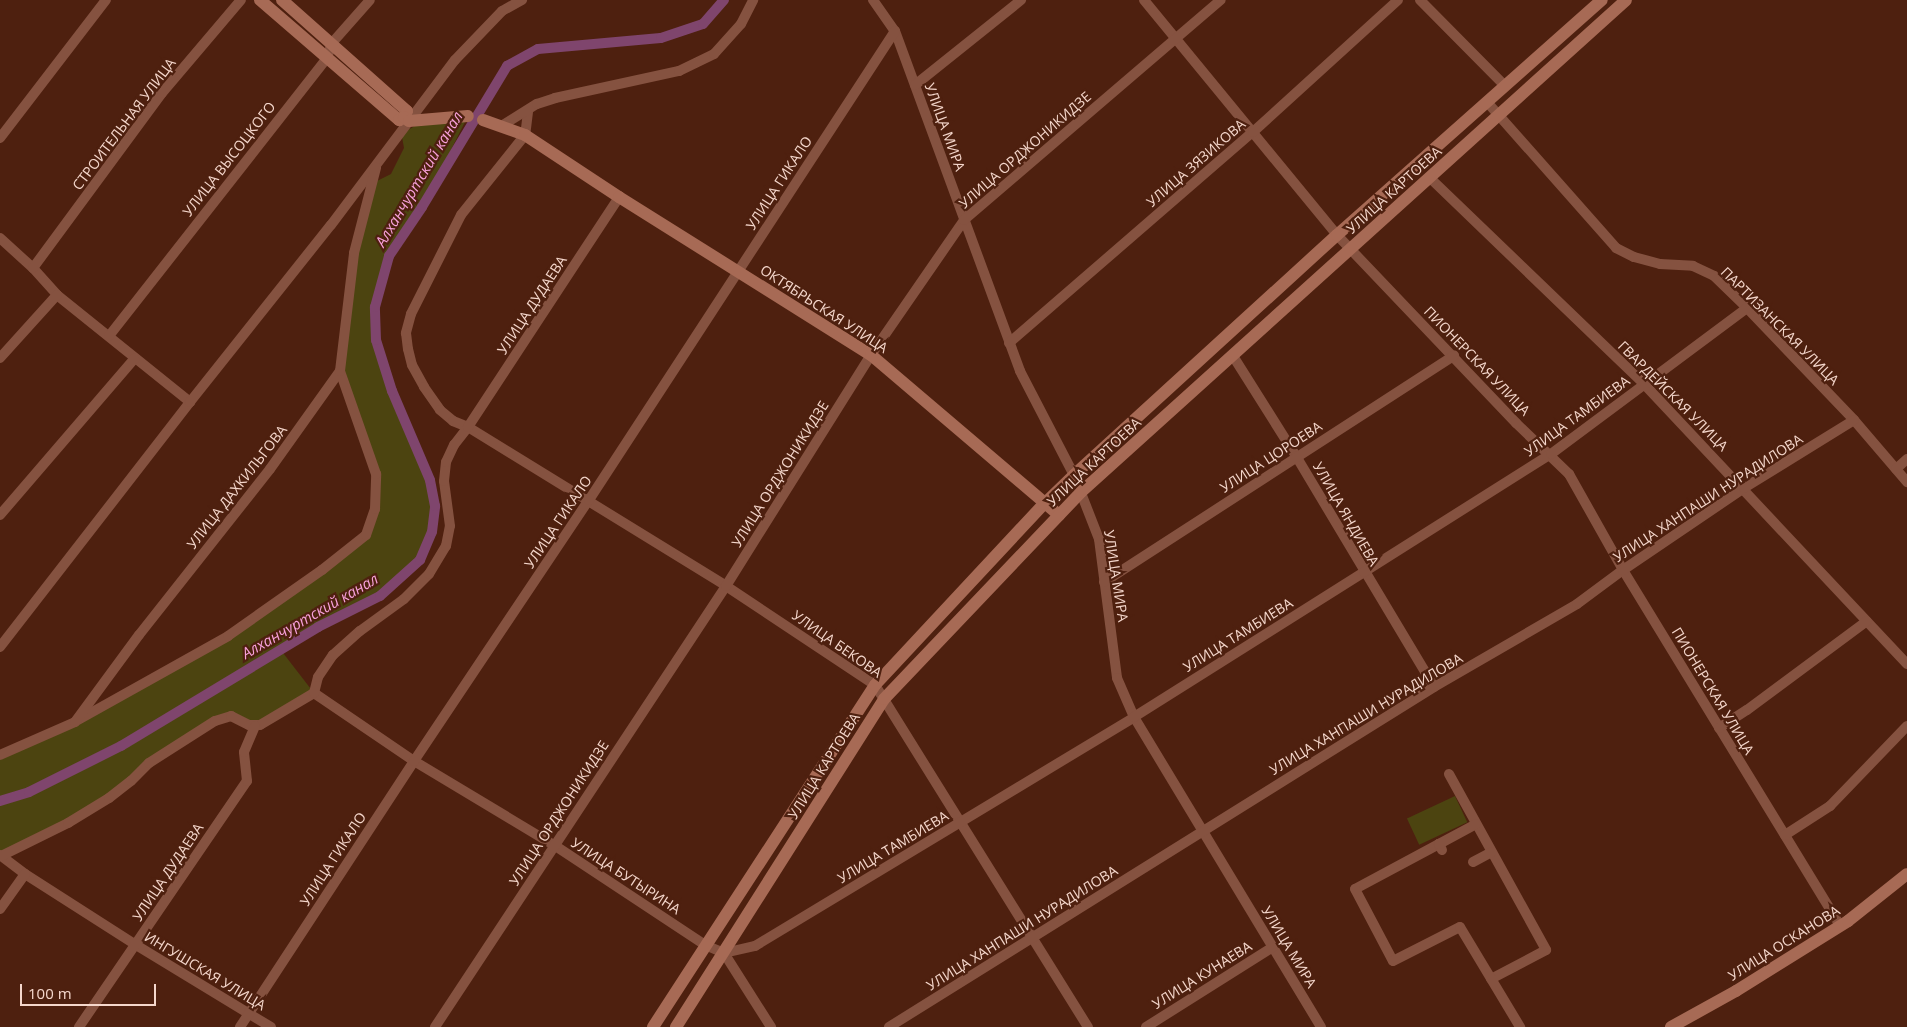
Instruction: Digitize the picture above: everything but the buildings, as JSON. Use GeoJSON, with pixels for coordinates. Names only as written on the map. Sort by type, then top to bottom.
{"type":"FeatureCollection","features":[{"type":"Feature","properties":{"kind":"main road"},"geometry":{"type":"LineString","coordinates":[[260,0],[399,120],[468,116]]}},
{"type":"Feature","properties":{"kind":"main road"},"geometry":{"type":"LineString","coordinates":[[282,0],[407,111],[407,119]]}},
{"type":"Feature","properties":{"kind":"main road","name":"УЛИЦА КАРТОЕВА"},"geometry":{"type":"LineString","coordinates":[[653,1027],[875,685],[1044,504],[1074,475],[1338,235],[1602,0]]}},
{"type":"Feature","properties":{"kind":"main road","name":"УЛИЦА КАРТОЕВА"},"geometry":{"type":"LineString","coordinates":[[676,1027],[884,699],[1081,492],[1626,0]]}},
{"type":"Feature","properties":{"kind":"main road","name":"ОКТЯБРЬСКАЯ УЛИЦА"},"geometry":{"type":"LineString","coordinates":[[483,120],[503,125],[525,135],[619,197],[871,355],[1059,515]]}},
{"type":"Feature","properties":{"kind":"main road","name":"УЛИЦА ОСКАНОВА"},"geometry":{"type":"LineString","coordinates":[[1671,1027],[1736,991],[1840,926],[1907,874]]}},
{"type":"Feature","properties":{"kind":"street"},"geometry":{"type":"LineString","coordinates":[[0,138],[106,0]]}},
{"type":"Feature","properties":{"kind":"street","name":"СТРОИТЕЛЬНАЯ УЛИЦА"},"geometry":{"type":"LineString","coordinates":[[33,268],[162,94],[241,0]]}},
{"type":"Feature","properties":{"kind":"street","name":"УЛИЦА ВЫСОЦКОГО"},"geometry":{"type":"LineString","coordinates":[[109,336],[328,58],[332,43],[370,0]]}},
{"type":"Feature","properties":{"kind":"street"},"geometry":{"type":"LineString","coordinates":[[0,647],[378,163],[407,119],[455,60],[502,11],[522,0]]}},
{"type":"Feature","properties":{"kind":"street"},"geometry":{"type":"LineString","coordinates":[[503,125],[528,112],[537,104],[555,98],[679,71],[714,54],[740,24],[753,0]]}},
{"type":"Feature","properties":{"kind":"street","name":"УЛИЦА МИРА"},"geometry":{"type":"LineString","coordinates":[[873,0],[895,31],[1020,371],[1074,475],[1099,538],[1117,678],[1134,717],[1321,1027]]}},
{"type":"Feature","properties":{"kind":"street"},"geometry":{"type":"LineString","coordinates":[[915,85],[1020,0]]}},
{"type":"Feature","properties":{"kind":"street","name":"ПИОНЕРСКАЯ УЛИЦА"},"geometry":{"type":"LineString","coordinates":[[1144,0],[1338,235],[1516,424],[1551,454],[1569,474],[1624,570],[1840,926]]}},
{"type":"Feature","properties":{"kind":"street","name":"УЛИЦА ОРДЖОНИКИДЗЕ"},"geometry":{"type":"LineString","coordinates":[[435,1027],[726,586],[871,355],[964,220],[1221,0]]}},
{"type":"Feature","properties":{"kind":"street","name":"УЛИЦА ЗЯЗИКОВА"},"geometry":{"type":"LineString","coordinates":[[1009,343],[1253,132],[1398,0]]}},
{"type":"Feature","properties":{"kind":"street"},"geometry":{"type":"LineString","coordinates":[[1420,0],[1505,86]]}},
{"type":"Feature","properties":{"kind":"street","name":"УЛИЦА ГИКАЛО"},"geometry":{"type":"LineString","coordinates":[[240,1027],[414,760],[589,500],[895,31]]}},
{"type":"Feature","properties":{"kind":"street","name":"ПАРТИЗАНСКАЯ УЛИЦА"},"geometry":{"type":"LineString","coordinates":[[1487,102],[1616,248],[1634,257],[1660,264],[1692,266],[1714,276],[1854,420],[1907,482]]}},
{"type":"Feature","properties":{"kind":"street"},"geometry":{"type":"LineString","coordinates":[[525,135],[528,112]]}},
{"type":"Feature","properties":{"kind":"street","name":"УЛИЦА БЕКОВА"},"geometry":{"type":"LineString","coordinates":[[525,135],[461,215],[417,300],[406,333],[412,366],[424,387],[440,410],[453,421],[468,427],[589,500],[726,586],[875,685],[1088,1027]]}},
{"type":"Feature","properties":{"kind":"street","name":"УЛИЦА ДАХКИЛЬГОВА"},"geometry":{"type":"LineString","coordinates":[[0,755],[75,722],[139,635],[270,469],[340,371],[354,252],[378,163]]}},
{"type":"Feature","properties":{"kind":"street","name":"ГВАРДЕЙСКАЯ УЛИЦА"},"geometry":{"type":"LineString","coordinates":[[1430,178],[1644,384],[1744,488],[1907,664]]}},
{"type":"Feature","properties":{"kind":"street","name":"УЛИЦА ДУДАЕВА"},"geometry":{"type":"LineString","coordinates":[[314,693],[318,677],[334,655],[360,631],[404,599],[428,574],[446,546],[450,526],[444,481],[446,462],[454,444],[468,427],[619,197]]}},
{"type":"Feature","properties":{"kind":"street"},"geometry":{"type":"LineString","coordinates":[[0,238],[33,268],[57,295],[109,336],[134,359],[190,402]]}},
{"type":"Feature","properties":{"kind":"street"},"geometry":{"type":"LineString","coordinates":[[0,358],[57,295]]}},
{"type":"Feature","properties":{"kind":"street","name":"УЛИЦА ТАМБИЕВА"},"geometry":{"type":"LineString","coordinates":[[724,953],[755,946],[1134,717],[1364,572],[1551,454],[1747,308]]}},
{"type":"Feature","properties":{"kind":"street","name":"УЛИЦА ЯНДИЕВА"},"geometry":{"type":"LineString","coordinates":[[1233,356],[1296,456],[1434,687]]}},
{"type":"Feature","properties":{"kind":"street","name":"УЛИЦА ЦОРОЕВА"},"geometry":{"type":"LineString","coordinates":[[1104,582],[1296,456],[1454,356]]}},
{"type":"Feature","properties":{"kind":"street"},"geometry":{"type":"LineString","coordinates":[[0,515],[134,359]]}},
{"type":"Feature","properties":{"kind":"street"},"geometry":{"type":"LineString","coordinates":[[75,722],[228,636],[322,570],[366,535],[375,509],[376,474],[340,371]]}},
{"type":"Feature","properties":{"kind":"street","name":"УЛИЦА ХАНПАШИ НУРАДИЛОВА"},"geometry":{"type":"LineString","coordinates":[[889,1027],[1434,687],[1577,604],[1744,488],[1854,420]]}},
{"type":"Feature","properties":{"kind":"street"},"geometry":{"type":"LineString","coordinates":[[1896,469],[1907,459]]}},
{"type":"Feature","properties":{"kind":"street"},"geometry":{"type":"LineString","coordinates":[[1719,728],[1747,710],[1867,621]]}},
{"type":"Feature","properties":{"kind":"street"},"geometry":{"type":"LineString","coordinates":[[1,856],[68,823],[109,798],[131,781],[149,763],[215,720],[231,716],[254,726],[260,725],[314,693]]}},
{"type":"Feature","properties":{"kind":"street","name":"УЛИЦА БУТЫРИНА"},"geometry":{"type":"LineString","coordinates":[[314,693],[414,760],[554,845],[705,945],[724,953]]}},
{"type":"Feature","properties":{"kind":"street","name":"УЛИЦА ДУДАЕВА"},"geometry":{"type":"LineString","coordinates":[[79,1027],[247,781],[244,752],[254,726]]}},
{"type":"Feature","properties":{"kind":"street"},"geometry":{"type":"LineString","coordinates":[[1785,836],[1830,806],[1907,726]]}},
{"type":"Feature","properties":{"kind":"street"},"geometry":{"type":"LineString","coordinates":[[1449,774],[1546,950],[1491,979]]}},
{"type":"Feature","properties":{"kind":"street"},"geometry":{"type":"LineString","coordinates":[[1476,824],[1441,847],[1355,889],[1393,961],[1460,927],[1520,1027]]}},
{"type":"Feature","properties":{"kind":"street"},"geometry":{"type":"LineString","coordinates":[[1473,862],[1492,852]]}},
{"type":"Feature","properties":{"kind":"street","name":"ИНГУШСКАЯ УЛИЦА"},"geometry":{"type":"LineString","coordinates":[[1,856],[25,874],[271,1027]]}},
{"type":"Feature","properties":{"kind":"street"},"geometry":{"type":"LineString","coordinates":[[0,909],[25,874]]}},
{"type":"Feature","properties":{"kind":"street","name":"УЛИЦА КУНАЕВА"},"geometry":{"type":"LineString","coordinates":[[1146,1027],[1273,947]]}},
{"type":"Feature","properties":{"kind":"street"},"geometry":{"type":"LineString","coordinates":[[724,953],[771,1027]]}},
{"type":"Feature","properties":{"kind":"shaded area"},"geometry":{"type":"Polygon","coordinates":[[[466,120],[422,207],[389,256],[375,308],[376,340],[392,391],[430,480],[435,506],[432,532],[420,560],[380,596],[318,626],[280,649],[314,693],[260,725],[238,718],[215,721],[109,798],[0,855],[0,755],[75,722],[228,636],[366,535],[376,474],[340,371],[354,253],[377,181],[391,174],[404,148],[402,137],[408,130],[418,124],[466,120]]]}},
{"type":"Feature","properties":{"kind":"shaded area"},"geometry":{"type":"Polygon","coordinates":[[[1455,796],[1467,822],[1419,845],[1407,818],[1455,796]]]}},
{"type":"Feature","properties":{"kind":"waterway","name":"Алханчуртский канал"},"geometry":{"type":"LineString","coordinates":[[0,801],[29,792],[121,746],[318,627],[380,596],[420,560],[432,532],[435,506],[430,480],[392,391],[376,340],[375,307],[389,256],[422,207],[507,66],[538,49],[661,38],[703,24],[724,0]]}}]}
